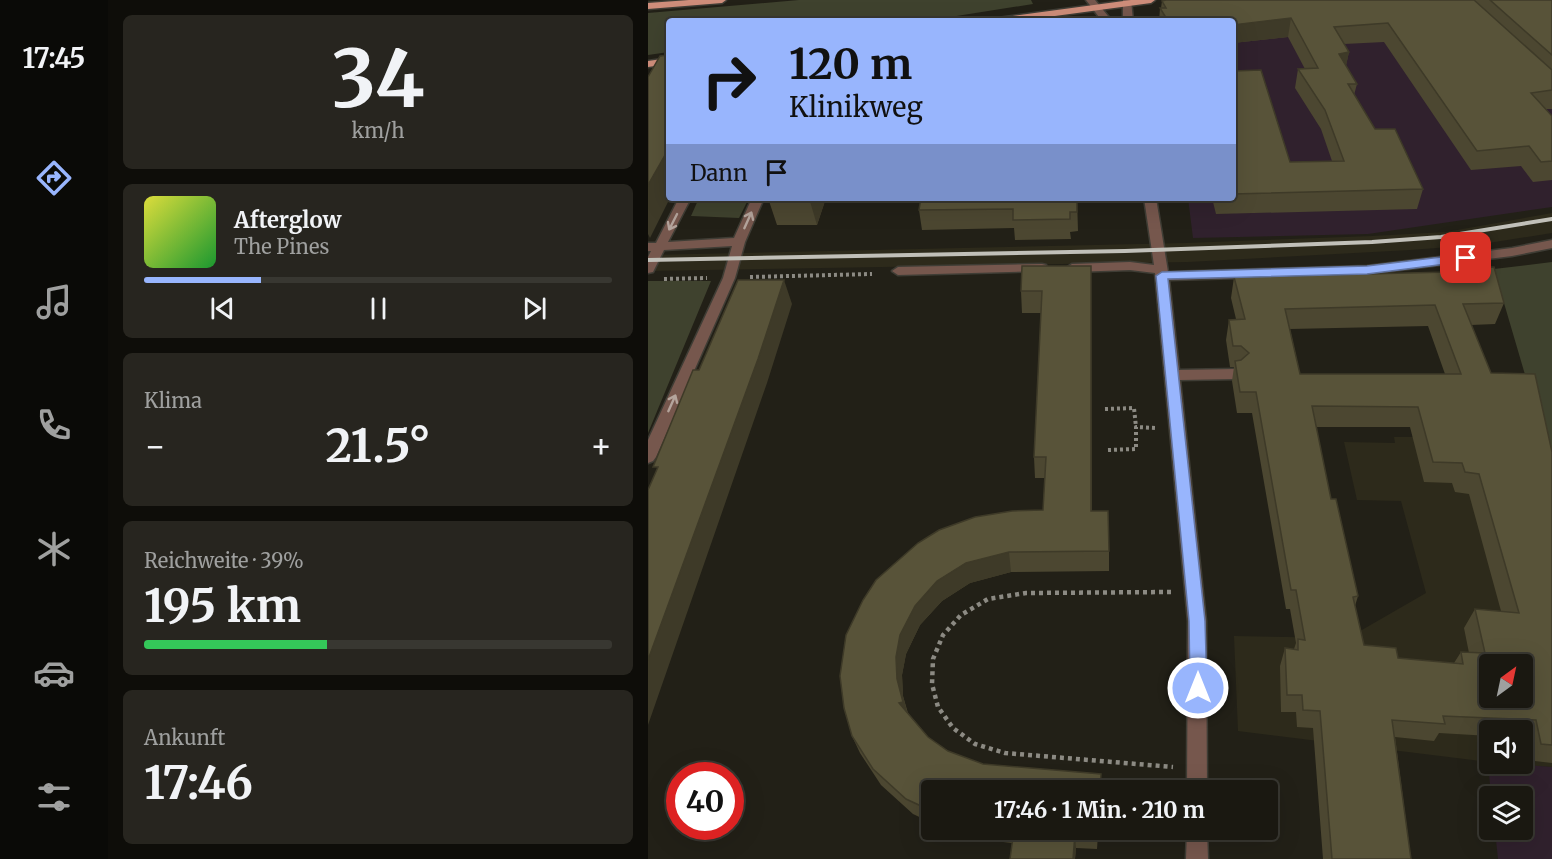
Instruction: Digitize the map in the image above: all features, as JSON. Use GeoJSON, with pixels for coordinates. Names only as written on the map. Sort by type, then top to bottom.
{"type":"FeatureCollection","features":[{"type":"Feature","properties":{"kind":"main road"},"geometry":{"type":"LineString","coordinates":[[648,6],[722,0]]}},
{"type":"Feature","properties":{"kind":"main road"},"geometry":{"type":"LineString","coordinates":[[1014,18],[1093,3],[1151,0]]}},
{"type":"Feature","properties":{"kind":"main road"},"geometry":{"type":"LineString","coordinates":[[648,64],[666,62]]}},
{"type":"Feature","properties":{"kind":"street"},"geometry":{"type":"LineString","coordinates":[[1126,1],[1128,18]]}},
{"type":"Feature","properties":{"kind":"street"},"geometry":{"type":"LineString","coordinates":[[1093,3],[1105,18]]}},
{"type":"Feature","properties":{"kind":"street"},"geometry":{"type":"LineString","coordinates":[[648,269],[654,247],[684,201]]}},
{"type":"Feature","properties":{"kind":"street"},"geometry":{"type":"LineString","coordinates":[[648,457],[729,278],[739,242],[757,201]]}},
{"type":"Feature","properties":{"kind":"street"},"geometry":{"type":"LineString","coordinates":[[1150,201],[1162,273],[1194,592],[1198,647],[1197,780]]}},
{"type":"Feature","properties":{"kind":"street"},"geometry":{"type":"LineString","coordinates":[[654,247],[739,242]]}},
{"type":"Feature","properties":{"kind":"street"},"geometry":{"type":"LineString","coordinates":[[898,271],[1130,266],[1162,273],[1367,270],[1512,252],[1552,244]]}},
{"type":"Feature","properties":{"kind":"street"},"geometry":{"type":"LineString","coordinates":[[1172,375],[1236,374]]}},
{"type":"Feature","properties":{"kind":"street"},"geometry":{"type":"LineString","coordinates":[[1197,840],[1197,859]]}},
{"type":"Feature","properties":{"kind":"path"},"geometry":{"type":"LineString","coordinates":[[746,277],[872,274]]}},
{"type":"Feature","properties":{"kind":"path"},"geometry":{"type":"LineString","coordinates":[[659,279],[712,278]]}},
{"type":"Feature","properties":{"kind":"path"},"geometry":{"type":"LineString","coordinates":[[1105,409],[1134,408],[1136,427],[1137,449],[1108,450]]}},
{"type":"Feature","properties":{"kind":"path"},"geometry":{"type":"LineString","coordinates":[[1136,427],[1178,429]]}},
{"type":"Feature","properties":{"kind":"path"},"geometry":{"type":"LineString","coordinates":[[1194,592],[1022,593],[991,598],[963,613],[949,628],[938,646],[931,675],[933,696],[947,724],[963,738],[983,749],[1005,753],[1198,769]]}},
{"type":"Feature","properties":{"kind":"shaded area"},"geometry":{"type":"Polygon","coordinates":[[[1309,0],[1552,93],[1552,207],[1368,234],[1193,238],[1188,201],[1236,201],[1236,18],[1164,18],[1309,0]]]}},
{"type":"Feature","properties":{"kind":"shaded area"},"geometry":{"type":"Polygon","coordinates":[[[1552,213],[1552,233],[1476,245],[1410,250],[1188,262],[648,271],[648,255],[1186,243],[1372,236],[1446,232],[1552,213]]]}},
{"type":"Feature","properties":{"kind":"shaded area"},"geometry":{"type":"Polygon","coordinates":[[[1394,437],[1433,437],[1552,520],[1552,767],[1533,766],[1533,720],[1479,720],[1479,761],[1238,731],[1234,636],[1348,638],[1426,593],[1401,501],[1357,500],[1344,442],[1395,443],[1394,437]]]}},
{"type":"Feature","properties":{"kind":"shaded area"},"geometry":{"type":"Polygon","coordinates":[[[1533,766],[1552,767],[1552,859],[1498,859],[1496,840],[1533,840],[1533,786],[1490,786],[1489,774],[1533,774],[1533,766]]]}},
{"type":"Feature","properties":{"kind":"green space"},"geometry":{"type":"Polygon","coordinates":[[[799,0],[1031,0],[1033,4],[944,18],[666,18],[666,52],[648,55],[648,13],[799,0]]]}},
{"type":"Feature","properties":{"kind":"green space"},"geometry":{"type":"Polygon","coordinates":[[[698,201],[748,201],[739,218],[691,216],[698,201]]]}},
{"type":"Feature","properties":{"kind":"green space"},"geometry":{"type":"Polygon","coordinates":[[[1552,262],[1552,507],[1531,395],[1494,269],[1552,262]]]}},
{"type":"Feature","properties":{"kind":"green space"},"geometry":{"type":"Polygon","coordinates":[[[648,281],[711,281],[648,433],[648,281]]]}},
{"type":"Feature","properties":{"kind":"building"},"geometry":{"type":"Polygon","coordinates":[[[1474,0],[1552,70],[1552,90],[1531,93],[1552,116],[1552,161],[1541,162],[1529,146],[1477,151],[1388,23],[1334,27],[1349,52],[1339,54],[1357,84],[1348,84],[1375,129],[1395,129],[1423,189],[1236,194],[1236,71],[1261,70],[1290,162],[1344,161],[1325,110],[1298,69],[1318,68],[1291,18],[1236,25],[1236,18],[1166,18],[1160,8],[1166,8],[1162,1],[1474,0]]]}},
{"type":"Feature","properties":{"kind":"building"},"geometry":{"type":"Polygon","coordinates":[[[1490,0],[1552,0],[1552,55],[1490,0]]]}},
{"type":"Feature","properties":{"kind":"building"},"geometry":{"type":"Polygon","coordinates":[[[666,55],[666,153],[648,185],[648,77],[660,56],[666,55]]]}},
{"type":"Feature","properties":{"kind":"building"},"geometry":{"type":"Polygon","coordinates":[[[920,201],[1077,201],[1077,212],[1070,212],[1070,219],[1013,220],[1013,209],[919,210],[920,201]]]}},
{"type":"Feature","properties":{"kind":"building"},"geometry":{"type":"Polygon","coordinates":[[[1022,266],[1091,266],[1091,511],[1108,511],[1109,551],[1009,552],[966,563],[937,581],[915,606],[900,635],[896,657],[897,679],[903,702],[899,703],[928,737],[948,751],[983,764],[1101,774],[1101,780],[921,780],[921,806],[906,799],[873,769],[852,736],[844,708],[840,676],[846,635],[863,600],[876,580],[918,543],[939,530],[975,517],[1012,511],[1043,510],[1046,457],[1034,457],[1042,291],[1021,291],[1022,266]]]}},
{"type":"Feature","properties":{"kind":"building"},"geometry":{"type":"Polygon","coordinates":[[[1494,267],[1504,303],[1463,304],[1491,373],[1535,374],[1552,452],[1552,745],[1541,744],[1536,720],[1443,716],[1445,724],[1392,720],[1411,859],[1332,859],[1320,711],[1303,710],[1302,695],[1287,695],[1285,648],[1298,650],[1298,639],[1305,640],[1296,590],[1291,590],[1256,392],[1240,392],[1235,361],[1241,360],[1249,353],[1241,346],[1233,346],[1229,320],[1245,319],[1234,277],[1449,272],[1447,268],[1494,267]],[[1435,305],[1285,309],[1300,374],[1461,374],[1435,305]],[[1312,406],[1331,499],[1336,499],[1358,596],[1353,597],[1364,645],[1396,648],[1398,658],[1463,664],[1461,652],[1485,653],[1475,609],[1519,613],[1479,474],[1465,472],[1462,463],[1433,462],[1418,407],[1312,406]]]}},
{"type":"Feature","properties":{"kind":"building"},"geometry":{"type":"Polygon","coordinates":[[[738,280],[784,280],[758,359],[648,660],[648,490],[658,467],[653,467],[693,370],[699,370],[738,280]]]}},
{"type":"Feature","properties":{"kind":"building"},"geometry":{"type":"Polygon","coordinates":[[[1013,840],[1075,840],[1073,859],[1010,859],[1013,840]]]}},
{"type":"Feature","properties":{"kind":"railway"},"geometry":{"type":"LineString","coordinates":[[648,260],[1125,251],[1372,242],[1441,237],[1552,219]]}},
{"type":"Feature","properties":{"kind":"route"},"geometry":{"type":"LineString","coordinates":[[1198,688],[1197,621],[1162,276],[1367,270],[1466,258]]}}]}
